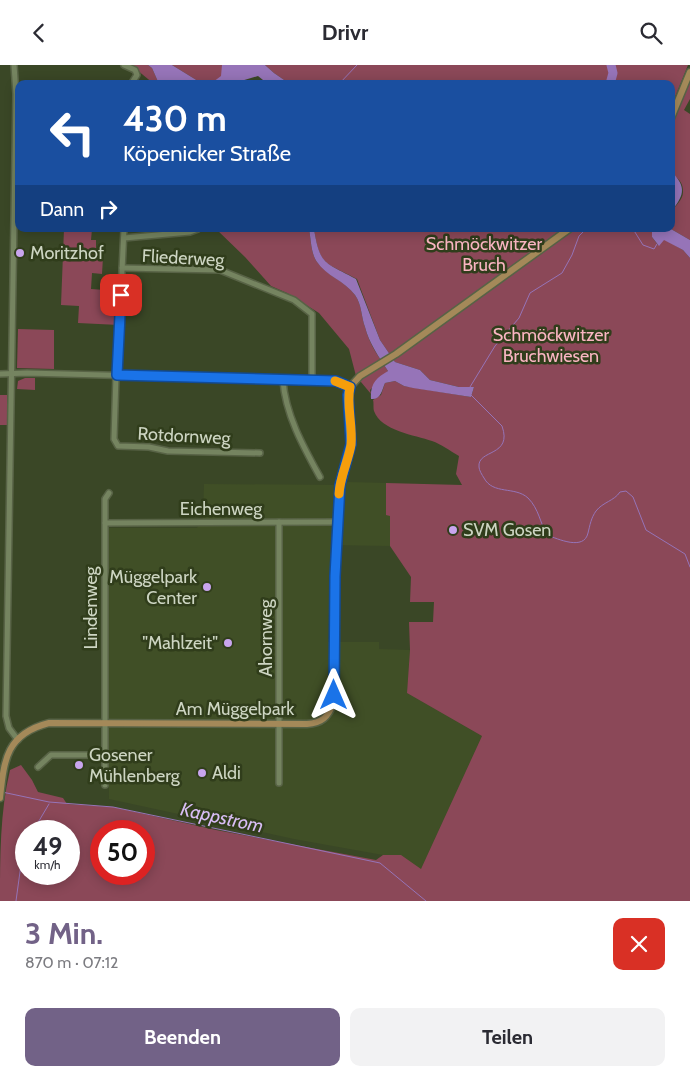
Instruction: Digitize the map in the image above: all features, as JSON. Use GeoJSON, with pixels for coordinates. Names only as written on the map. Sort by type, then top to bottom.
{"type":"FeatureCollection","features":[{"type":"Feature","properties":{"kind":"main road"},"geometry":{"type":"LineString","coordinates":[[675,108],[690,72]]}},
{"type":"Feature","properties":{"kind":"main road"},"geometry":{"type":"LineString","coordinates":[[350,387],[360,376],[396,353],[565,232]]}},
{"type":"Feature","properties":{"kind":"main road","name":"Am Müggelpark"},"geometry":{"type":"LineString","coordinates":[[18,740],[32,729],[49,723],[307,724],[320,722],[330,713],[333,704],[334,619],[340,485],[351,444],[348,395],[350,387]]}},
{"type":"Feature","properties":{"kind":"main road"},"geometry":{"type":"LineString","coordinates":[[0,797],[5,762],[18,740]]}},
{"type":"Feature","properties":{"kind":"street"},"geometry":{"type":"LineString","coordinates":[[14,65],[15,80]]}},
{"type":"Feature","properties":{"kind":"street"},"geometry":{"type":"LineString","coordinates":[[124,65],[135,71],[136,78],[134,80]]}},
{"type":"Feature","properties":{"kind":"street"},"geometry":{"type":"LineString","coordinates":[[15,165],[6,716],[9,728],[18,740]]}},
{"type":"Feature","properties":{"kind":"street"},"geometry":{"type":"LineString","coordinates":[[116,375],[124,232]]}},
{"type":"Feature","properties":{"kind":"street"},"geometry":{"type":"LineString","coordinates":[[124,238],[190,232]]}},
{"type":"Feature","properties":{"kind":"street","name":"Fliederweg"},"geometry":{"type":"LineString","coordinates":[[122,268],[220,270],[294,300],[312,314],[312,381]]}},
{"type":"Feature","properties":{"kind":"street"},"geometry":{"type":"LineString","coordinates":[[0,374],[336,381],[350,387]]}},
{"type":"Feature","properties":{"kind":"street","name":"Rotdornweg"},"geometry":{"type":"LineString","coordinates":[[116,375],[114,439],[118,445],[149,447],[168,451],[260,453]]}},
{"type":"Feature","properties":{"kind":"street"},"geometry":{"type":"LineString","coordinates":[[283,380],[294,423],[303,446],[320,477]]}},
{"type":"Feature","properties":{"kind":"street","name":"Lindenweg"},"geometry":{"type":"LineString","coordinates":[[105,785],[104,499],[109,493]]}},
{"type":"Feature","properties":{"kind":"street","name":"Ahornweg"},"geometry":{"type":"LineString","coordinates":[[279,522],[279,783]]}},
{"type":"Feature","properties":{"kind":"street","name":"Eichenweg"},"geometry":{"type":"LineString","coordinates":[[104,523],[338,522]]}},
{"type":"Feature","properties":{"kind":"street"},"geometry":{"type":"LineString","coordinates":[[38,767],[51,755],[105,755]]}},
{"type":"Feature","properties":{"kind":"shaded area"},"geometry":{"type":"Polygon","coordinates":[[[148,65],[172,65],[196,80],[157,80],[152,68],[148,65]]]}},
{"type":"Feature","properties":{"kind":"shaded area"},"geometry":{"type":"Polygon","coordinates":[[[222,65],[265,65],[284,80],[263,80],[258,76],[244,80],[216,80],[221,76],[222,65]]]}},
{"type":"Feature","properties":{"kind":"shaded area"},"geometry":{"type":"Polygon","coordinates":[[[675,176],[682,187],[681,196],[675,206],[675,176]]]}},
{"type":"Feature","properties":{"kind":"shaded area"},"geometry":{"type":"Polygon","coordinates":[[[675,231],[690,240],[690,258],[683,250],[664,240],[659,246],[652,237],[652,232],[675,231]]]}},
{"type":"Feature","properties":{"kind":"shaded area"},"geometry":{"type":"Polygon","coordinates":[[[309,232],[314,232],[319,250],[326,262],[356,279],[380,340],[395,362],[420,370],[430,380],[459,387],[474,387],[471,397],[413,388],[395,381],[385,383],[379,396],[371,399],[373,385],[380,376],[388,371],[369,339],[355,295],[321,267],[312,251],[309,232]]]}},
{"type":"Feature","properties":{"kind":"shaded area"},"geometry":{"type":"Polygon","coordinates":[[[348,482],[386,483],[386,514],[390,515],[390,546],[331,545],[328,642],[379,642],[379,649],[410,650],[407,693],[482,736],[418,876],[383,855],[294,839],[109,799],[108,528],[197,528],[203,518],[204,484],[342,485],[348,482]]]}},
{"type":"Feature","properties":{"kind":"green space"},"geometry":{"type":"Polygon","coordinates":[[[131,65],[148,65],[152,68],[157,80],[149,80],[131,65]]]}},
{"type":"Feature","properties":{"kind":"green space"},"geometry":{"type":"Polygon","coordinates":[[[172,65],[229,65],[222,80],[196,80],[172,65]]]}},
{"type":"Feature","properties":{"kind":"green space"},"geometry":{"type":"Polygon","coordinates":[[[265,65],[688,65],[675,97],[675,80],[284,80],[265,65]]]}},
{"type":"Feature","properties":{"kind":"green space"},"geometry":{"type":"Polygon","coordinates":[[[690,80],[690,99],[684,110],[690,114],[690,240],[675,231],[675,207],[683,192],[681,182],[675,175],[675,119],[690,80]]]}},
{"type":"Feature","properties":{"kind":"green space"},"geometry":{"type":"Polygon","coordinates":[[[64,232],[92,232],[91,240],[96,240],[96,256],[103,257],[102,274],[92,273],[91,289],[120,291],[119,325],[78,323],[79,306],[61,305],[64,232]]]}},
{"type":"Feature","properties":{"kind":"green space"},"geometry":{"type":"Polygon","coordinates":[[[219,232],[309,232],[312,251],[317,262],[355,295],[369,339],[388,371],[370,390],[371,394],[356,376],[349,349],[319,313],[287,293],[271,286],[219,232]]]}},
{"type":"Feature","properties":{"kind":"green space"},"geometry":{"type":"Polygon","coordinates":[[[314,232],[652,232],[652,237],[658,245],[664,239],[683,250],[690,258],[690,901],[0,901],[1,835],[4,802],[10,770],[21,765],[38,792],[63,798],[67,804],[113,807],[216,830],[376,860],[383,855],[401,855],[421,869],[482,736],[407,693],[410,650],[409,622],[433,622],[434,602],[410,602],[411,577],[390,546],[390,516],[386,515],[386,483],[462,485],[456,474],[459,456],[435,442],[391,428],[378,418],[374,411],[373,400],[381,395],[385,383],[395,381],[404,386],[471,397],[474,387],[459,387],[430,380],[420,370],[395,362],[380,340],[357,279],[331,266],[322,257],[314,232]]]}},
{"type":"Feature","properties":{"kind":"green space"},"geometry":{"type":"Polygon","coordinates":[[[18,329],[54,330],[54,369],[17,368],[18,329]]]}},
{"type":"Feature","properties":{"kind":"green space"},"geometry":{"type":"Polygon","coordinates":[[[25,378],[35,378],[35,390],[17,389],[18,381],[25,378]]]}},
{"type":"Feature","properties":{"kind":"green space"},"geometry":{"type":"Polygon","coordinates":[[[0,395],[7,395],[7,425],[0,425],[0,395]]]}},
{"type":"Feature","properties":{"kind":"waterway"},"geometry":{"type":"LineString","coordinates":[[343,80],[357,65]]}},
{"type":"Feature","properties":{"kind":"waterway"},"geometry":{"type":"LineString","coordinates":[[611,65],[613,73],[611,80]]}},
{"type":"Feature","properties":{"kind":"waterway"},"geometry":{"type":"LineString","coordinates":[[470,387],[495,346],[519,318],[530,293],[562,273],[572,255],[579,236],[583,232]]}},
{"type":"Feature","properties":{"kind":"waterway"},"geometry":{"type":"LineString","coordinates":[[635,232],[643,245],[654,249],[657,244]]}},
{"type":"Feature","properties":{"kind":"waterway"},"geometry":{"type":"LineString","coordinates":[[471,395],[502,426],[504,436],[503,443],[499,448],[483,457],[480,461],[479,468],[482,474],[493,487],[517,492],[528,498],[535,507],[547,535],[570,542],[576,543],[581,541],[586,538],[596,511],[620,492],[626,491],[633,497],[646,530],[685,554],[690,567]]}},
{"type":"Feature","properties":{"kind":"waterway","name":"Kappstrom"},"geometry":{"type":"LineString","coordinates":[[2,792],[49,802],[113,807],[380,863],[426,901]]}},
{"type":"Feature","properties":{"kind":"waterway"},"geometry":{"type":"LineString","coordinates":[[40,820],[49,804]]}},
{"type":"Feature","properties":{"kind":"waterway"},"geometry":{"type":"LineString","coordinates":[[16,901],[18,885]]}},
{"type":"Feature","properties":{"kind":"slow traffic"},"geometry":{"type":"LineString","coordinates":[[335,381],[350,387],[348,395],[351,444],[341,479],[339,494]]}},
{"type":"Feature","properties":{"kind":"place","name":"Moritzhof"},"geometry":{"type":"Point","coordinates":[20,253]}},
{"type":"Feature","properties":{"kind":"place","name":"SVM Gosen"},"geometry":{"type":"Point","coordinates":[453,530]}},
{"type":"Feature","properties":{"kind":"place","name":"Müggelpark Center"},"geometry":{"type":"Point","coordinates":[207,587]}},
{"type":"Feature","properties":{"kind":"place","name":"\"Mahlzeit\""},"geometry":{"type":"Point","coordinates":[228,643]}},
{"type":"Feature","properties":{"kind":"place","name":"Gosener Mühlenberg"},"geometry":{"type":"Point","coordinates":[79,765]}},
{"type":"Feature","properties":{"kind":"place","name":"Aldi"},"geometry":{"type":"Point","coordinates":[202,773]}},
{"type":"Feature","properties":{"kind":"route"},"geometry":{"type":"LineString","coordinates":[[121,295],[117,375],[336,381],[350,387],[348,395],[351,444],[340,485],[335,576],[334,695]]}},
{"type":"Feature","properties":{"kind":"park label","name":"Schmöckwitzer Bruch"},"geometry":{"type":"Point","coordinates":[484,254]}},
{"type":"Feature","properties":{"kind":"park label","name":"Schmöckwitzer Bruchwiesen"},"geometry":{"type":"Point","coordinates":[551,346]}}]}
